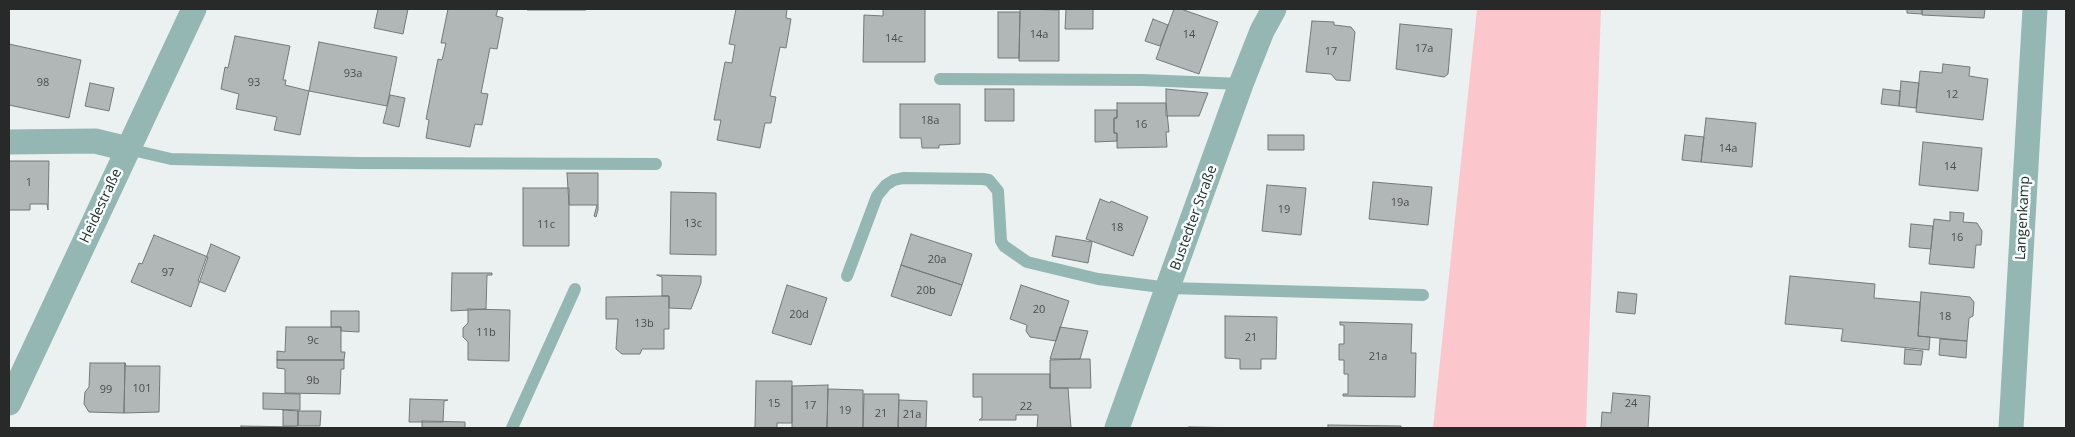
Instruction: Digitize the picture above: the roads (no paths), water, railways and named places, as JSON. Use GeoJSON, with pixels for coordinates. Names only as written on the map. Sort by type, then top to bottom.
{"type":"FeatureCollection","features":[{"type":"Feature","properties":{"kind":"street","name":"Heidestraße"},"geometry":{"type":"LineString","coordinates":[[9,403],[194,9]]}},
{"type":"Feature","properties":{"kind":"street","name":"Bustedter Straße"},"geometry":{"type":"LineString","coordinates":[[1118,428],[1241,84],[1262,32],[1274,9]]}},
{"type":"Feature","properties":{"kind":"street","name":"Langenkamp"},"geometry":{"type":"LineString","coordinates":[[2011,428],[2035,9]]}},
{"type":"Feature","properties":{"kind":"street"},"geometry":{"type":"LineString","coordinates":[[9,142],[95,141],[128,149]]}},
{"type":"Feature","properties":{"kind":"lane"},"geometry":{"type":"LineString","coordinates":[[940,79],[1143,80],[1241,84]]}},
{"type":"Feature","properties":{"kind":"lane"},"geometry":{"type":"LineString","coordinates":[[128,149],[171,159],[368,163],[656,164]]}},
{"type":"Feature","properties":{"kind":"lane"},"geometry":{"type":"LineString","coordinates":[[847,276],[877,196],[886,185],[894,180],[903,178],[983,179],[989,180],[998,191],[1001,241],[1008,251],[1027,262],[1098,279],[1169,288],[1423,296]]}},
{"type":"Feature","properties":{"kind":"lane"},"geometry":{"type":"LineString","coordinates":[[512,428],[575,289]]}}]}
